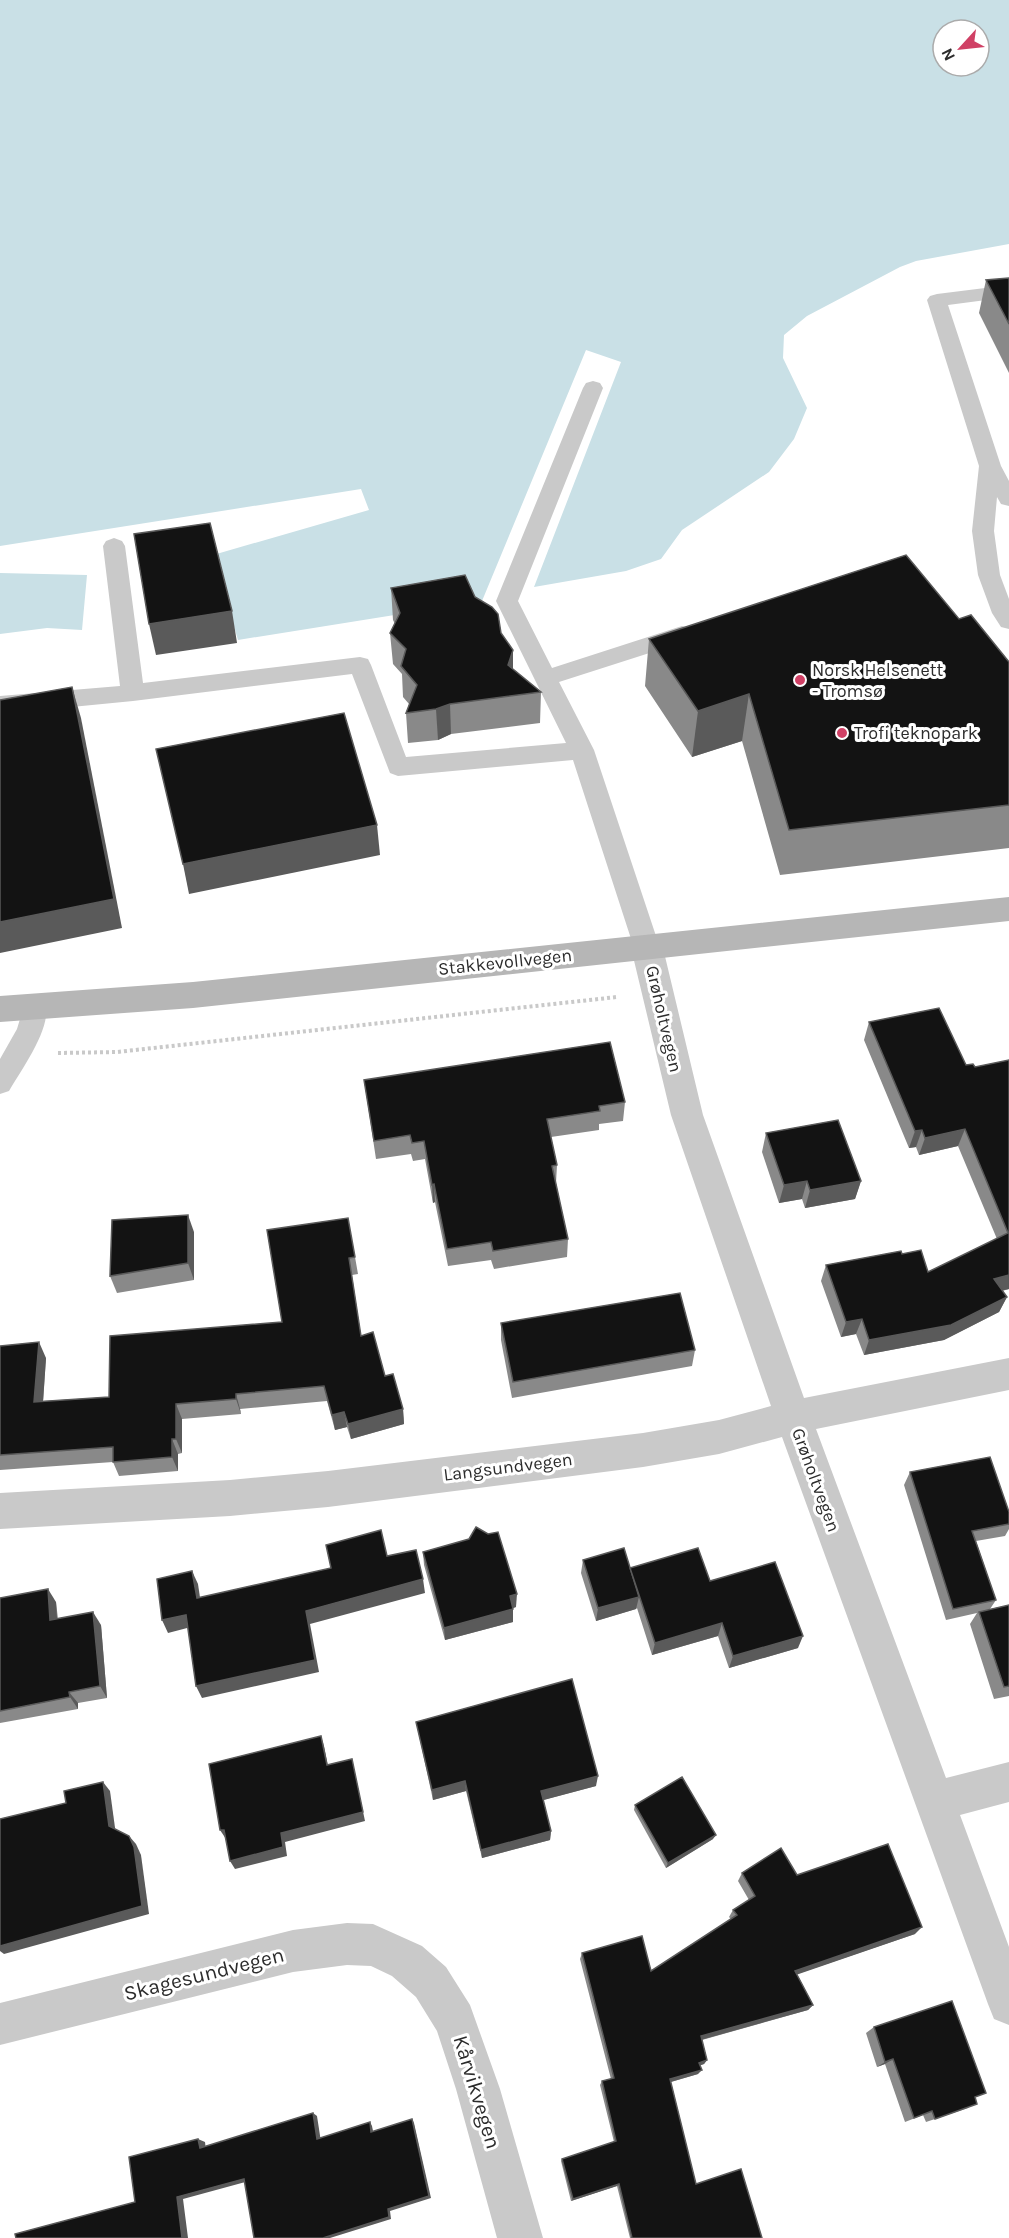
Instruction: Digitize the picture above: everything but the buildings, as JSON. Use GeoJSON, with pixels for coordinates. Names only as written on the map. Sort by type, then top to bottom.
{"type":"FeatureCollection","features":[{"type":"Feature","properties":{"kind":"street","name":"Stakkevollvegen"},"geometry":{"type":"LineString","coordinates":[[0,1009],[193,995],[1009,909]]}},
{"type":"Feature","properties":{"kind":"street","name":"Grøholtvegen"},"geometry":{"type":"LineString","coordinates":[[647,948],[687,1115],[793,1417],[1009,2004]]}},
{"type":"Feature","properties":{"kind":"street","name":"Langsundvegen"},"geometry":{"type":"LineString","coordinates":[[0,1511],[230,1498],[339,1488],[643,1450],[719,1437],[793,1417],[1009,1374]]}},
{"type":"Feature","properties":{"kind":"street"},"geometry":{"type":"LineString","coordinates":[[934,1801],[1009,1782]]}},
{"type":"Feature","properties":{"kind":"street","name":"Skagesundvegen"},"geometry":{"type":"LineString","coordinates":[[0,2024],[293,1951],[347,1944],[373,1946],[407,1961]]}},
{"type":"Feature","properties":{"kind":"street","name":"Kårvikvegen"},"geometry":{"type":"LineString","coordinates":[[407,1961],[431,1982],[455,2020],[478,2089],[520,2238]]}},
{"type":"Feature","properties":{"kind":"lane"},"geometry":{"type":"LineString","coordinates":[[1009,291],[937,300],[990,466],[1009,499]]}},
{"type":"Feature","properties":{"kind":"lane"},"geometry":{"type":"LineString","coordinates":[[593,388],[507,601],[582,750],[647,948]]}},
{"type":"Feature","properties":{"kind":"lane"},"geometry":{"type":"LineString","coordinates":[[990,466],[983,531],[989,575],[1003,613],[1009,621]]}},
{"type":"Feature","properties":{"kind":"lane"},"geometry":{"type":"LineString","coordinates":[[114,546],[133,693]]}},
{"type":"Feature","properties":{"kind":"lane"},"geometry":{"type":"LineString","coordinates":[[546,678],[703,628]]}},
{"type":"Feature","properties":{"kind":"lane"},"geometry":{"type":"LineString","coordinates":[[0,705],[133,693],[360,665],[398,767],[582,750]]}},
{"type":"Feature","properties":{"kind":"lane"},"geometry":{"type":"LineString","coordinates":[[0,1083],[30,1030],[35,1007]]}},
{"type":"Feature","properties":{"kind":"path"},"geometry":{"type":"LineString","coordinates":[[18,1053],[117,1052],[622,997]]}},
{"type":"Feature","properties":{"kind":"water"},"geometry":{"type":"Polygon","coordinates":[[[0,0],[1009,0],[1009,244],[916,261],[900,267],[807,316],[784,335],[783,358],[807,408],[794,439],[769,472],[682,530],[661,559],[626,571],[534,587],[621,362],[586,350],[482,601],[238,640],[213,555],[369,510],[361,489],[0,546],[0,0]]]}},
{"type":"Feature","properties":{"kind":"water"},"geometry":{"type":"Polygon","coordinates":[[[0,573],[87,575],[82,630],[47,628],[0,634],[0,573]]]}},
{"type":"Feature","properties":{"kind":"place","name":"Norsk Helsenett - Tromsø"},"geometry":{"type":"Point","coordinates":[800,680]}},
{"type":"Feature","properties":{"kind":"place","name":"Trofi teknopark"},"geometry":{"type":"Point","coordinates":[842,733]}}]}
